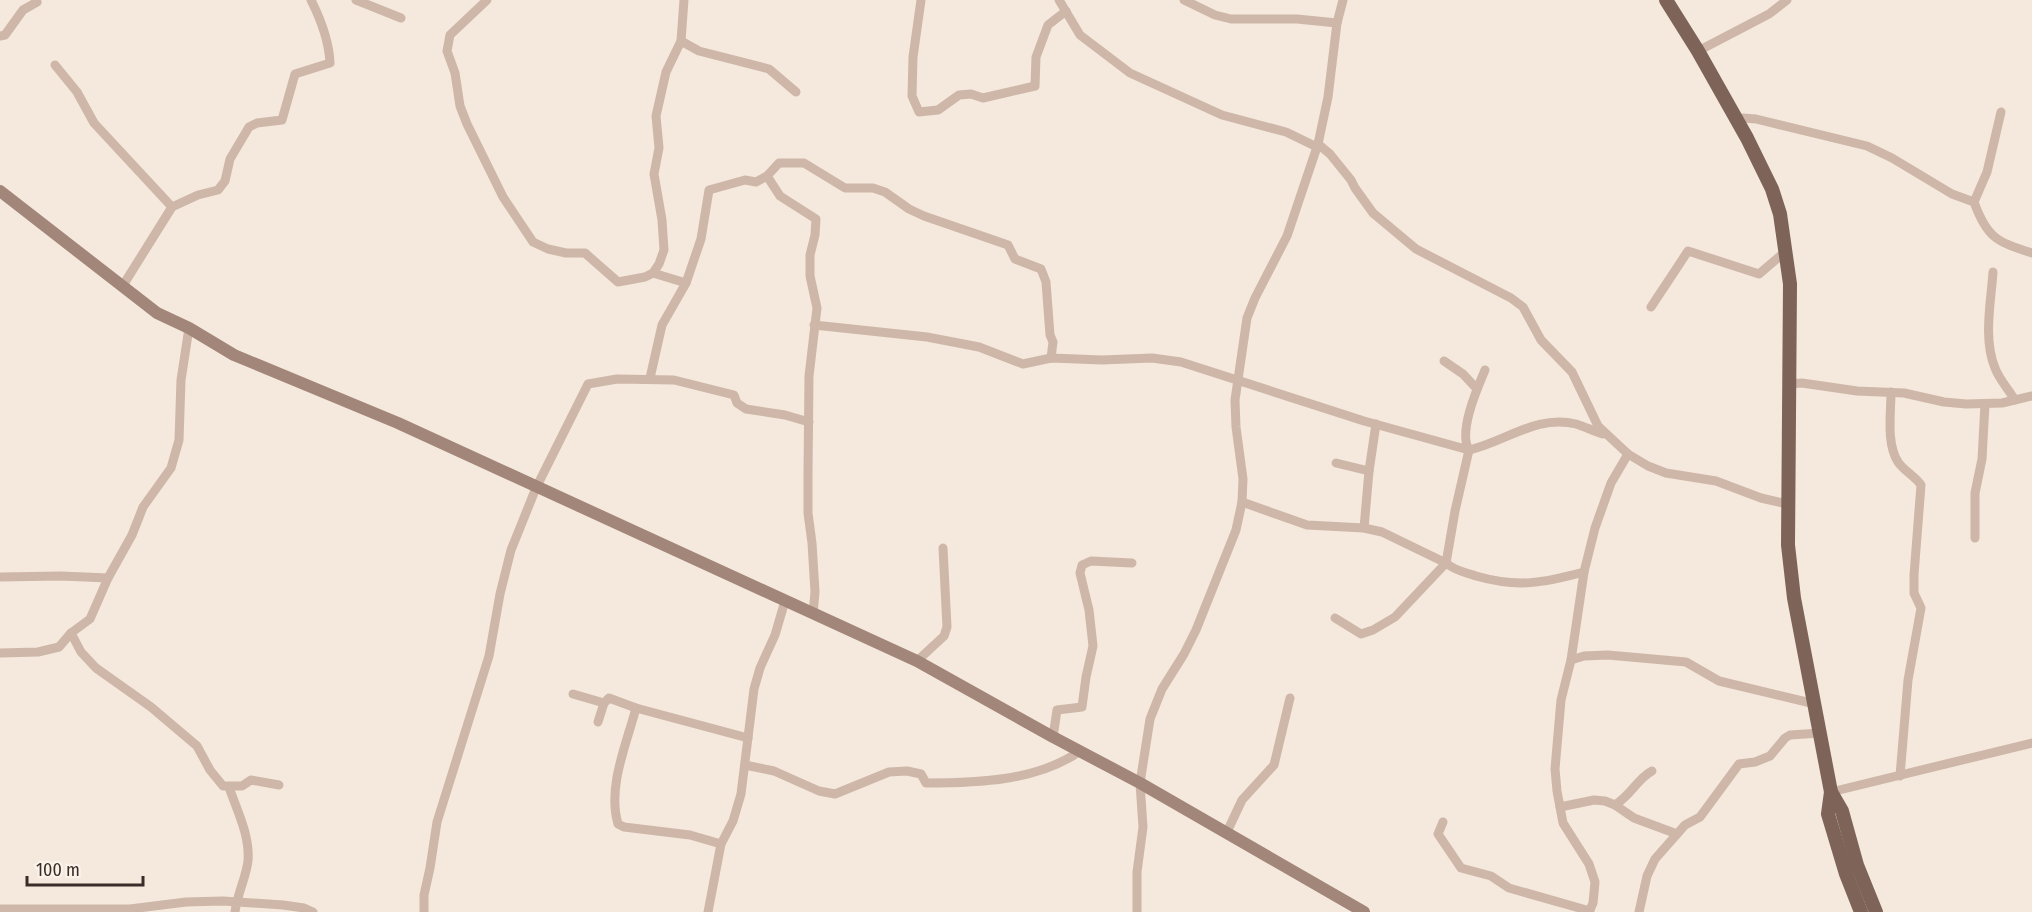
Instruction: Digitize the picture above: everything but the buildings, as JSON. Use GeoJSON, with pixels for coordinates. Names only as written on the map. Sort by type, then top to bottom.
{"type":"FeatureCollection","features":[{"type":"Feature","properties":{"kind":"main road"},"geometry":{"type":"LineString","coordinates":[[1666,0],[1737,120],[1772,189],[1780,214],[1790,284],[1788,545],[1794,598],[1831,792],[1828,814],[1846,874],[1861,912]]}},
{"type":"Feature","properties":{"kind":"main road"},"geometry":{"type":"LineString","coordinates":[[0,191],[157,313],[189,328],[234,355],[398,423],[917,661],[1140,783],[1364,912]]}},
{"type":"Feature","properties":{"kind":"main road"},"geometry":{"type":"LineString","coordinates":[[1831,792],[1842,811],[1857,865],[1876,912]]}},
{"type":"Feature","properties":{"kind":"street"},"geometry":{"type":"LineString","coordinates":[[0,36],[5,34],[23,10],[36,0]]}},
{"type":"Feature","properties":{"kind":"street"},"geometry":{"type":"LineString","coordinates":[[122,287],[172,207],[198,195],[218,190],[225,181],[230,159],[249,127],[257,123],[282,120],[295,74],[330,63],[324,31],[311,0]]}},
{"type":"Feature","properties":{"kind":"street"},"geometry":{"type":"LineString","coordinates":[[356,0],[401,18]]}},
{"type":"Feature","properties":{"kind":"street"},"geometry":{"type":"LineString","coordinates":[[487,0],[450,35],[447,51],[455,73],[460,106],[467,124],[503,197],[533,242],[548,249],[566,253],[585,253],[618,282],[638,279],[653,273],[664,250],[662,220],[654,174],[659,148],[656,116],[666,72],[681,41],[684,0]]}},
{"type":"Feature","properties":{"kind":"street"},"geometry":{"type":"LineString","coordinates":[[921,0],[913,57],[912,96],[919,112],[938,110],[959,95],[971,94],[983,98],[1035,86],[1036,57],[1048,25],[1066,10]]}},
{"type":"Feature","properties":{"kind":"street"},"geometry":{"type":"LineString","coordinates":[[1059,0],[1080,35],[1130,73],[1222,115],[1286,132],[1318,146],[1330,154],[1373,213],[1416,249],[1511,298],[1522,307],[1541,340],[1572,372],[1598,426],[1628,454],[1666,473],[1716,481],[1761,498],[1788,504]]}},
{"type":"Feature","properties":{"kind":"street"},"geometry":{"type":"LineString","coordinates":[[1184,0],[1215,15],[1231,19],[1297,19],[1337,23]]}},
{"type":"Feature","properties":{"kind":"street"},"geometry":{"type":"LineString","coordinates":[[1137,912],[1137,872],[1143,827],[1140,783],[1150,719],[1162,688],[1196,630],[1236,530],[1242,502],[1243,479],[1235,400],[1247,318],[1287,236],[1318,146],[1328,97],[1337,23],[1343,0]]}},
{"type":"Feature","properties":{"kind":"street"},"geometry":{"type":"LineString","coordinates":[[1698,51],[1769,14],[1787,0]]}},
{"type":"Feature","properties":{"kind":"street"},"geometry":{"type":"LineString","coordinates":[[681,41],[699,51],[769,69],[796,92]]}},
{"type":"Feature","properties":{"kind":"street"},"geometry":{"type":"LineString","coordinates":[[55,65],[76,92],[94,123],[172,207]]}},
{"type":"Feature","properties":{"kind":"street"},"geometry":{"type":"LineString","coordinates":[[2001,112],[1987,172],[1974,202],[1984,227],[1994,238],[2032,253]]}},
{"type":"Feature","properties":{"kind":"street"},"geometry":{"type":"LineString","coordinates":[[1737,120],[1756,119],[1866,146],[1893,158],[1952,194],[1974,202]]}},
{"type":"Feature","properties":{"kind":"street"},"geometry":{"type":"LineString","coordinates":[[650,378],[663,325],[686,283],[701,239],[709,190],[745,180],[756,183],[767,176],[778,163],[804,163],[845,188],[873,188],[885,192],[909,209],[924,216],[1008,245],[1015,259],[1041,269],[1046,282],[1050,334],[1053,342],[1052,358]]}},
{"type":"Feature","properties":{"kind":"street"},"geometry":{"type":"LineString","coordinates":[[767,176],[780,196],[816,219],[810,255],[810,276],[817,308],[809,376],[808,513],[815,592],[813,614]]}},
{"type":"Feature","properties":{"kind":"street"},"geometry":{"type":"LineString","coordinates":[[1651,307],[1688,251],[1760,274],[1786,251]]}},
{"type":"Feature","properties":{"kind":"street"},"geometry":{"type":"LineString","coordinates":[[1993,272],[1988,330],[1991,351],[1995,368],[2015,400]]}},
{"type":"Feature","properties":{"kind":"street"},"geometry":{"type":"LineString","coordinates":[[653,273],[686,283]]}},
{"type":"Feature","properties":{"kind":"street"},"geometry":{"type":"LineString","coordinates":[[814,325],[885,332],[958,343],[979,347],[1023,364],[1052,358],[1102,360],[1152,358],[1181,362],[1376,424],[1468,450],[1536,424],[1553,422],[1575,424],[1608,436]]}},
{"type":"Feature","properties":{"kind":"street"},"geometry":{"type":"LineString","coordinates":[[0,653],[38,652],[59,646],[71,633],[90,619],[108,578],[132,535],[143,507],[171,468],[178,440],[181,380],[189,328]]}},
{"type":"Feature","properties":{"kind":"street"},"geometry":{"type":"LineString","coordinates":[[1444,361],[1463,374],[1477,389]]}},
{"type":"Feature","properties":{"kind":"street"},"geometry":{"type":"LineString","coordinates":[[1335,618],[1361,634],[1373,630],[1395,617],[1446,563],[1468,450],[1465,444],[1467,422],[1485,370]]}},
{"type":"Feature","properties":{"kind":"street"},"geometry":{"type":"LineString","coordinates":[[424,912],[424,895],[437,822],[489,656],[500,594],[512,550],[536,488],[588,384],[617,379],[674,380],[734,395],[737,403],[746,409],[785,415],[809,422]]}},
{"type":"Feature","properties":{"kind":"street"},"geometry":{"type":"LineString","coordinates":[[1790,384],[1818,384],[1857,391],[1904,393],[1944,402],[1984,404],[2032,396]]}},
{"type":"Feature","properties":{"kind":"street"},"geometry":{"type":"LineString","coordinates":[[1891,392],[1890,421],[1894,454],[1899,464],[1921,485],[1914,575],[1914,593],[1921,608],[1908,680],[1900,776]]}},
{"type":"Feature","properties":{"kind":"street"},"geometry":{"type":"LineString","coordinates":[[1975,538],[1975,493],[1982,459],[1984,404]]}},
{"type":"Feature","properties":{"kind":"street"},"geometry":{"type":"LineString","coordinates":[[1364,528],[1376,424]]}},
{"type":"Feature","properties":{"kind":"street"},"geometry":{"type":"LineString","coordinates":[[1443,822],[1438,834],[1461,868],[1491,876],[1509,888],[1590,911],[1595,882],[1589,864],[1563,823],[1555,769],[1561,700],[1571,660],[1584,572],[1595,528],[1611,483],[1628,454]]}},
{"type":"Feature","properties":{"kind":"street"},"geometry":{"type":"LineString","coordinates":[[1336,463],[1369,471]]}},
{"type":"Feature","properties":{"kind":"street"},"geometry":{"type":"LineString","coordinates":[[1242,502],[1307,525],[1364,528],[1382,532],[1446,563],[1452,569],[1499,582],[1530,584],[1584,572]]}},
{"type":"Feature","properties":{"kind":"street"},"geometry":{"type":"LineString","coordinates":[[917,661],[944,636],[947,627],[944,548]]}},
{"type":"Feature","properties":{"kind":"street"},"geometry":{"type":"LineString","coordinates":[[1053,737],[1057,710],[1082,707],[1093,646],[1089,610],[1080,573],[1082,565],[1091,561],[1132,562]]}},
{"type":"Feature","properties":{"kind":"street"},"geometry":{"type":"LineString","coordinates":[[0,577],[108,578]]}},
{"type":"Feature","properties":{"kind":"street"},"geometry":{"type":"LineString","coordinates":[[708,912],[721,844],[733,821],[741,794],[754,689],[760,668],[775,635],[785,601]]}},
{"type":"Feature","properties":{"kind":"street"},"geometry":{"type":"LineString","coordinates":[[71,633],[81,652],[96,668],[151,707],[197,747],[210,770],[223,786],[242,786],[251,780],[279,785]]}},
{"type":"Feature","properties":{"kind":"street"},"geometry":{"type":"LineString","coordinates":[[1571,660],[1584,656],[1608,655],[1686,662],[1719,681],[1815,705]]}},
{"type":"Feature","properties":{"kind":"street"},"geometry":{"type":"LineString","coordinates":[[573,694],[604,703]]}},
{"type":"Feature","properties":{"kind":"street"},"geometry":{"type":"LineString","coordinates":[[598,722],[604,703],[609,698],[636,708],[748,738]]}},
{"type":"Feature","properties":{"kind":"street"},"geometry":{"type":"LineString","coordinates":[[1226,834],[1242,800],[1274,765],[1290,698]]}},
{"type":"Feature","properties":{"kind":"street"},"geometry":{"type":"LineString","coordinates":[[636,708],[616,790],[618,824],[624,827],[690,835],[721,844]]}},
{"type":"Feature","properties":{"kind":"street"},"geometry":{"type":"LineString","coordinates":[[1639,912],[1647,876],[1655,859],[1685,825],[1700,817],[1739,764],[1755,762],[1770,756],[1790,735],[1820,733]]}},
{"type":"Feature","properties":{"kind":"street"},"geometry":{"type":"LineString","coordinates":[[1831,792],[2032,743]]}},
{"type":"Feature","properties":{"kind":"street"},"geometry":{"type":"LineString","coordinates":[[745,765],[774,771],[819,791],[835,794],[889,772],[907,771],[921,774],[926,783],[961,783],[1026,774],[1065,762],[1080,751]]}},
{"type":"Feature","properties":{"kind":"street"},"geometry":{"type":"LineString","coordinates":[[1615,805],[1632,792],[1643,776],[1652,771]]}},
{"type":"Feature","properties":{"kind":"street"},"geometry":{"type":"LineString","coordinates":[[229,787],[247,838],[248,862],[235,912]]}},
{"type":"Feature","properties":{"kind":"street"},"geometry":{"type":"LineString","coordinates":[[1560,807],[1605,801],[1634,818],[1677,834]]}},
{"type":"Feature","properties":{"kind":"street"},"geometry":{"type":"LineString","coordinates":[[0,909],[117,911],[186,902],[236,902],[283,905],[304,908],[313,912]]}}]}
